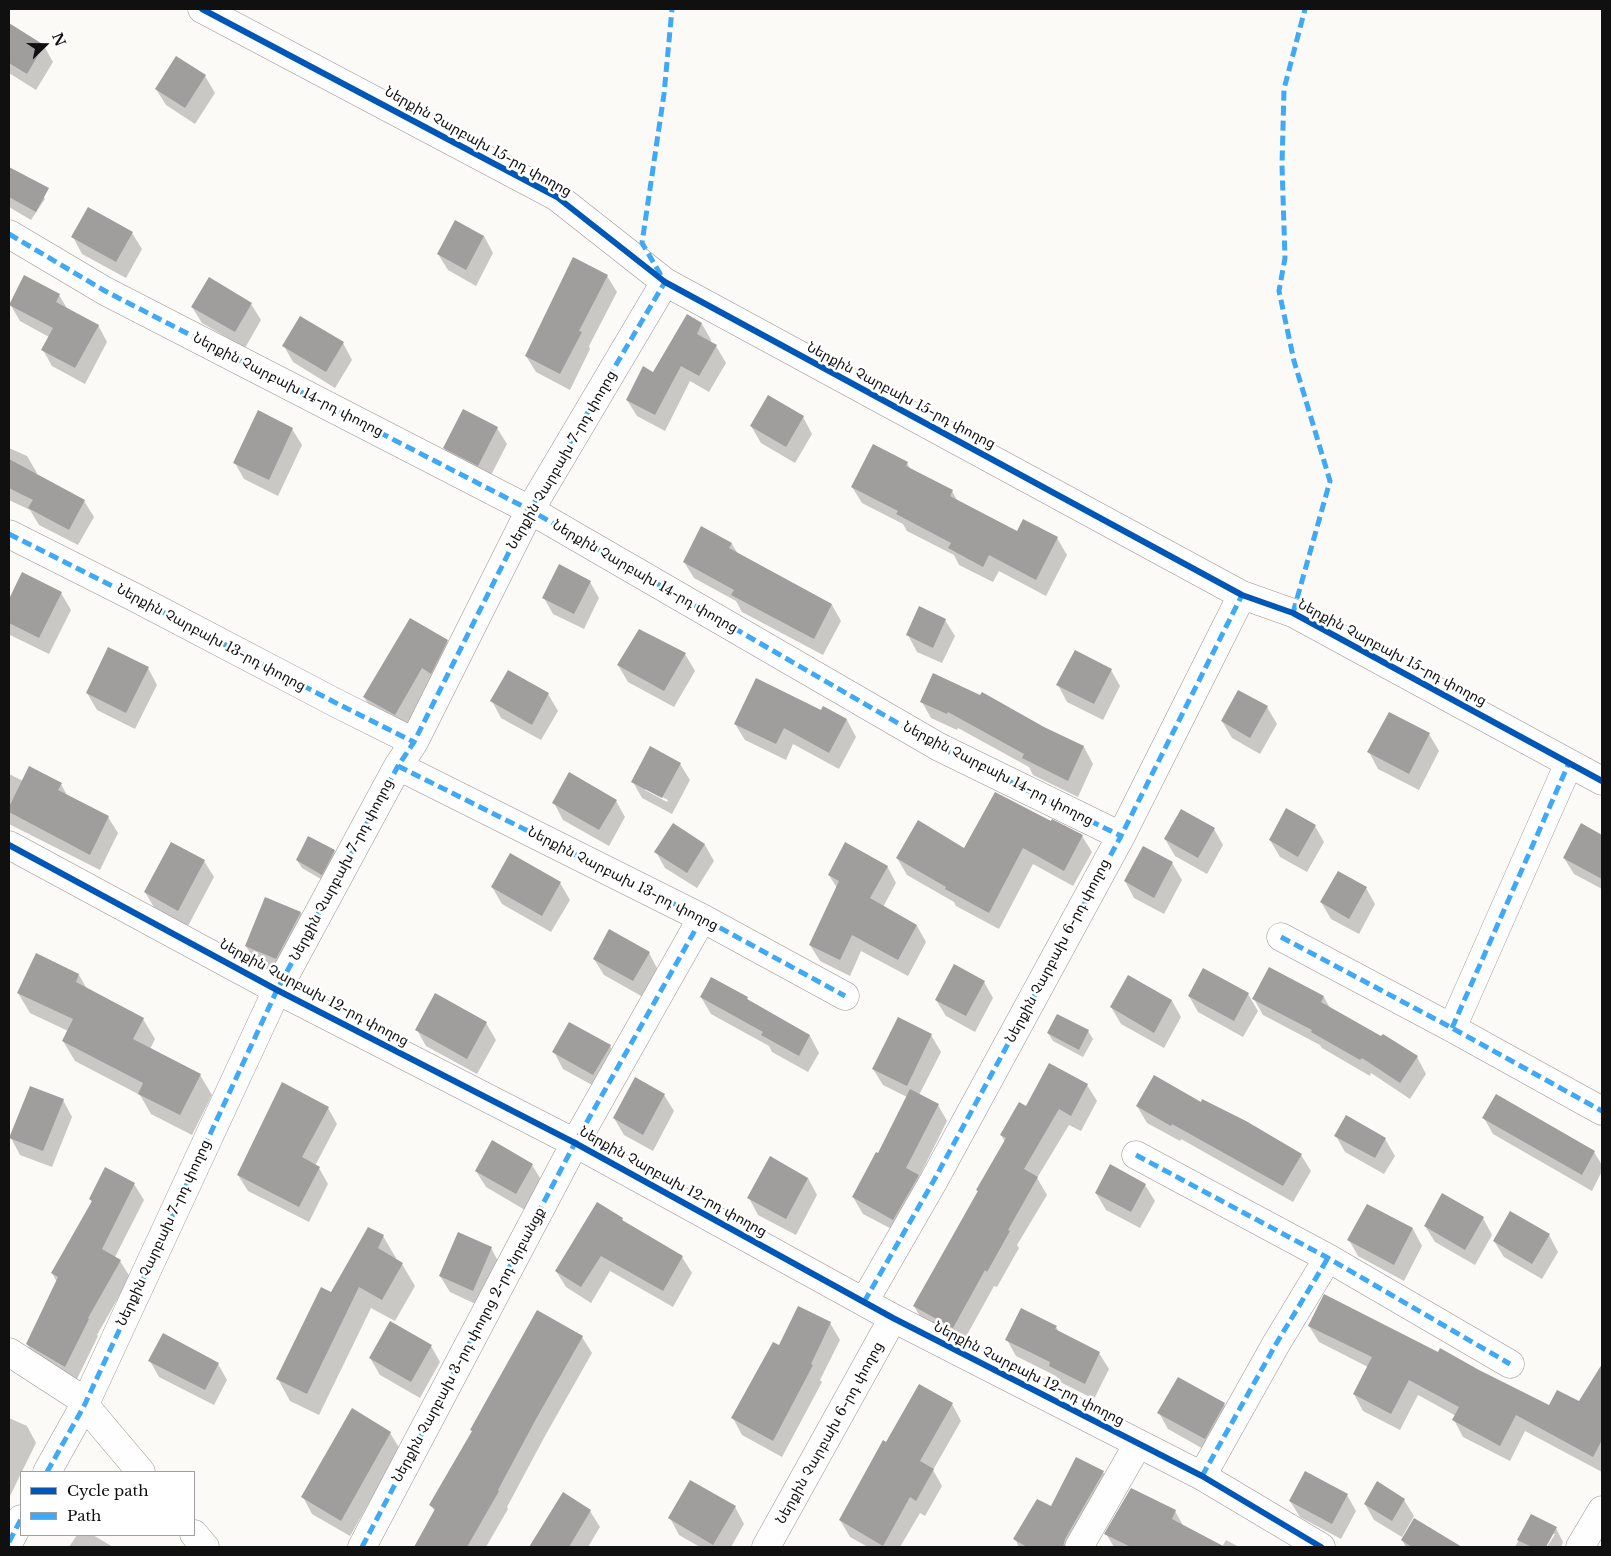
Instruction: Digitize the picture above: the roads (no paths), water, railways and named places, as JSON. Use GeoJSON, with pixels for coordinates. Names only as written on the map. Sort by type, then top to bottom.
{"type":"FeatureCollection","features":[{"type":"Feature","properties":{"kind":"street","name":"Ներքին Չարբախ 15-րդ փողոց"},"geometry":{"type":"LineString","coordinates":[[202,9],[557,197],[665,282],[1242,595],[1293,613],[1602,781]]}},
{"type":"Feature","properties":{"kind":"street","name":"Ներքին Չարբախ 14-րդ փողոց"},"geometry":{"type":"LineString","coordinates":[[9,234],[105,291],[530,510],[939,747],[1121,836]]}},
{"type":"Feature","properties":{"kind":"street","name":"Ներքին Չարբախ 7-րդ փողոց"},"geometry":{"type":"LineString","coordinates":[[48,1471],[84,1406],[278,990],[398,766],[414,742],[530,510],[665,282]]}},
{"type":"Feature","properties":{"kind":"street","name":"Ներքին Չարբախ 13-րդ փողոց"},"geometry":{"type":"LineString","coordinates":[[9,534],[143,601],[414,742]]}},
{"type":"Feature","properties":{"kind":"street","name":"Ներքին Չարբախ 6-րդ փողոց"},"geometry":{"type":"LineString","coordinates":[[864,1302],[933,1182],[1121,836],[1242,595]]}},
{"type":"Feature","properties":{"kind":"street"},"geometry":{"type":"LineString","coordinates":[[1452,1028],[1568,763]]}},
{"type":"Feature","properties":{"kind":"street","name":"Ներքին Չարբախ 13-րդ փողոց"},"geometry":{"type":"LineString","coordinates":[[398,766],[702,918],[845,996]]}},
{"type":"Feature","properties":{"kind":"street","name":"Ներքին Չարբախ 12-րդ փողոց"},"geometry":{"type":"LineString","coordinates":[[9,845],[278,990],[575,1143],[893,1318],[1202,1476],[1321,1547]]}},
{"type":"Feature","properties":{"kind":"street","name":"Ներքին Չարբախ 3-րդ փողոց 2-րդ նրբանցք"},"geometry":{"type":"LineString","coordinates":[[362,1547],[575,1143],[702,918]]}},
{"type":"Feature","properties":{"kind":"street"},"geometry":{"type":"LineString","coordinates":[[1281,937],[1602,1111]]}},
{"type":"Feature","properties":{"kind":"street"},"geometry":{"type":"LineString","coordinates":[[1136,1155],[1328,1258],[1510,1364]]}},
{"type":"Feature","properties":{"kind":"street"},"geometry":{"type":"LineString","coordinates":[[1202,1476],[1276,1344],[1328,1258]]}},
{"type":"Feature","properties":{"kind":"street","name":"Ներքին Չարբախ 6-րդ փողոց"},"geometry":{"type":"LineString","coordinates":[[766,1547],[893,1318]]}},
{"type":"Feature","properties":{"kind":"street"},"geometry":{"type":"LineString","coordinates":[[9,1352],[76,1396],[140,1471]]}},
{"type":"Feature","properties":{"kind":"street"},"geometry":{"type":"LineString","coordinates":[[1079,1547],[1138,1444]]}},
{"type":"Feature","properties":{"kind":"street"},"geometry":{"type":"LineString","coordinates":[[1580,1547],[1602,1510]]}},
{"type":"Feature","properties":{"kind":"street"},"geometry":{"type":"LineString","coordinates":[[9,1542],[20,1521]]}},
{"type":"Feature","properties":{"kind":"street"},"geometry":{"type":"LineString","coordinates":[[195,1535],[205,1547]]}}]}
